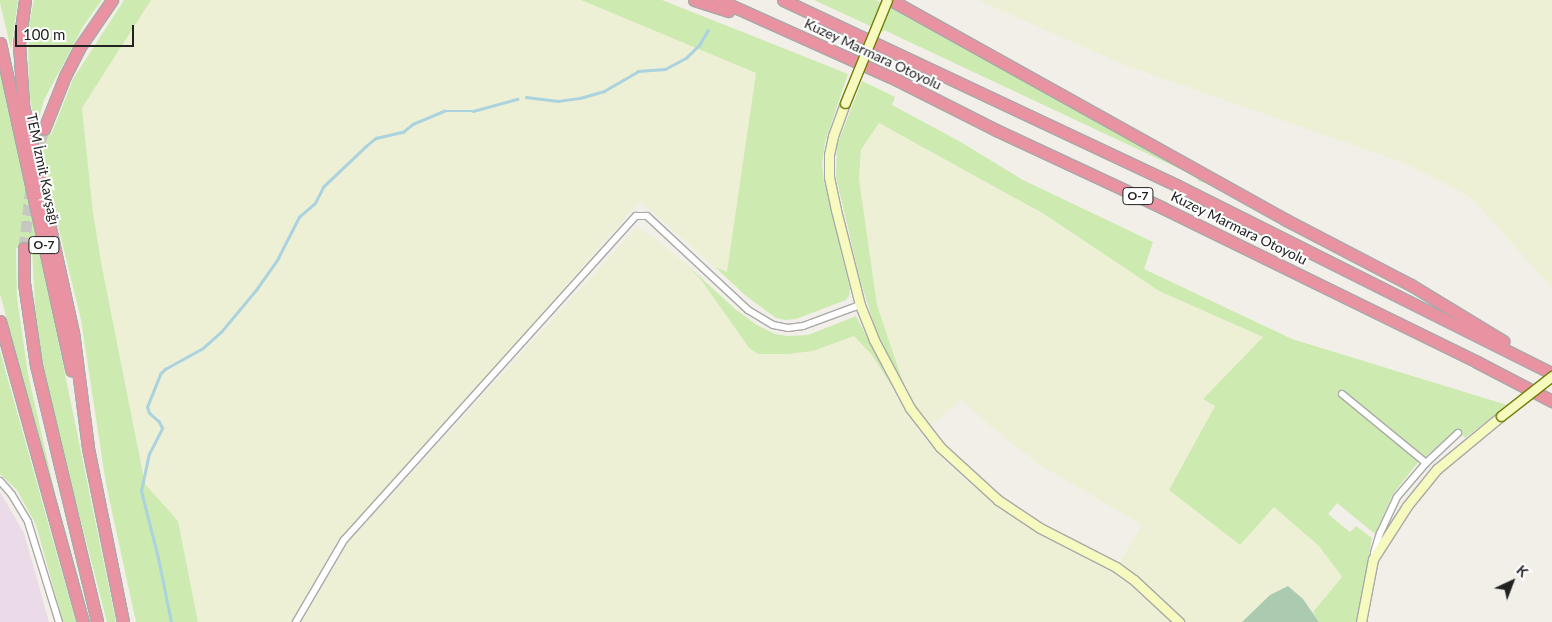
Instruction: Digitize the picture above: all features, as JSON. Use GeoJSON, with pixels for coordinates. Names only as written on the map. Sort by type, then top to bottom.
{"type":"FeatureCollection","features":[{"type":"Feature","properties":{"kind":"highway"},"geometry":{"type":"LineString","coordinates":[[25,0],[19,44],[23,105],[73,332],[88,448]]}},
{"type":"Feature","properties":{"kind":"highway"},"geometry":{"type":"LineString","coordinates":[[44,129],[65,76],[79,48],[112,0]]}},
{"type":"Feature","properties":{"kind":"highway"},"geometry":{"type":"LineString","coordinates":[[694,0],[786,30]]}},
{"type":"Feature","properties":{"kind":"highway","name":"Kuzey Marmara Otoyolu"},"geometry":{"type":"LineString","coordinates":[[719,0],[899,81],[996,130],[1163,208],[1477,362],[1552,401]]}},
{"type":"Feature","properties":{"kind":"highway","name":"Kuzey Marmara Otoyolu"},"geometry":{"type":"LineString","coordinates":[[782,0],[1176,185],[1552,373]]}},
{"type":"Feature","properties":{"kind":"highway"},"geometry":{"type":"LineString","coordinates":[[889,0],[1286,220],[1411,285],[1552,373]]}},
{"type":"Feature","properties":{"kind":"highway","name":"TEM İzmit Kavşağı"},"geometry":{"type":"LineString","coordinates":[[0,42],[88,448]]}},
{"type":"Feature","properties":{"kind":"highway"},"geometry":{"type":"LineString","coordinates":[[24,248],[24,283],[36,365],[97,622]]}},
{"type":"Feature","properties":{"kind":"highway"},"geometry":{"type":"LineString","coordinates":[[0,321],[83,622]]}},
{"type":"Feature","properties":{"kind":"highway","name":"O-7"},"geometry":{"type":"LineString","coordinates":[[88,448],[123,622]]}},
{"type":"Feature","properties":{"kind":"street"},"geometry":{"type":"LineString","coordinates":[[889,0],[833,136],[829,177],[860,305],[874,340],[910,408],[924,428],[956,464],[1017,514],[1116,567],[1134,580],[1179,622]]}},
{"type":"Feature","properties":{"kind":"street"},"geometry":{"type":"LineString","coordinates":[[296,622],[344,540],[636,216],[647,216],[748,310],[773,325],[788,328],[803,326],[860,305]]}},
{"type":"Feature","properties":{"kind":"street"},"geometry":{"type":"LineString","coordinates":[[1373,559],[1407,506],[1427,481],[1457,451],[1552,373]]}},
{"type":"Feature","properties":{"kind":"street"},"geometry":{"type":"LineString","coordinates":[[1342,394],[1426,463]]}},
{"type":"Feature","properties":{"kind":"street"},"geometry":{"type":"LineString","coordinates":[[1361,622],[1380,533],[1397,497],[1426,463],[1458,433]]}},
{"type":"Feature","properties":{"kind":"street"},"geometry":{"type":"LineString","coordinates":[[0,481],[12,495],[28,522],[59,622]]}},
{"type":"Feature","properties":{"kind":"shaded area"},"geometry":{"type":"Polygon","coordinates":[[[0,492],[24,533],[49,622],[0,622],[0,492]]]}},
{"type":"Feature","properties":{"kind":"green space"},"geometry":{"type":"Polygon","coordinates":[[[0,0],[18,0],[11,49],[0,3],[0,0]]]}},
{"type":"Feature","properties":{"kind":"green space"},"geometry":{"type":"Polygon","coordinates":[[[34,0],[102,0],[84,25],[44,100],[38,121],[51,135],[73,79],[124,0],[151,0],[82,108],[93,213],[102,267],[145,484],[178,521],[198,622],[136,622],[106,484],[81,320],[45,172],[29,94],[28,31],[34,0]]]}},
{"type":"Feature","properties":{"kind":"green space"},"geometry":{"type":"Polygon","coordinates":[[[151,0],[581,0],[757,73],[727,273],[714,267],[640,201],[482,382],[339,539],[292,622],[198,622],[178,521],[145,484],[102,267],[93,213],[82,108],[151,0]]]}},
{"type":"Feature","properties":{"kind":"green space"},"geometry":{"type":"Polygon","coordinates":[[[581,0],[662,0],[848,74],[825,142],[822,165],[824,181],[850,289],[846,300],[796,319],[776,318],[746,296],[715,267],[727,272],[756,73],[581,0]]]}},
{"type":"Feature","properties":{"kind":"green space"},"geometry":{"type":"Polygon","coordinates":[[[814,0],[876,0],[1212,185],[1198,181],[1199,178],[884,30],[883,32],[814,0]]]}},
{"type":"Feature","properties":{"kind":"green space"},"geometry":{"type":"Polygon","coordinates":[[[977,0],[1552,0],[1552,288],[1473,200],[1459,191],[1401,162],[1127,66],[977,0]]]}},
{"type":"Feature","properties":{"kind":"green space"},"geometry":{"type":"Polygon","coordinates":[[[0,70],[116,622],[107,622],[50,402],[36,325],[32,248],[16,248],[17,298],[28,374],[58,506],[0,294],[0,70]]]}},
{"type":"Feature","properties":{"kind":"green space"},"geometry":{"type":"Polygon","coordinates":[[[862,81],[895,97],[892,105],[959,141],[1023,180],[1153,242],[1144,269],[1292,339],[1507,405],[1465,438],[1457,429],[1424,458],[1342,390],[1337,394],[1419,461],[1393,494],[1375,534],[1337,503],[1328,514],[1350,532],[1356,526],[1372,538],[1357,622],[1319,622],[1313,612],[1342,577],[1319,546],[1274,507],[1240,545],[1169,490],[1215,406],[1203,399],[1263,337],[1159,291],[1044,214],[879,123],[861,150],[859,179],[877,305],[906,391],[876,330],[860,280],[836,177],[837,145],[862,81]]]}},
{"type":"Feature","properties":{"kind":"green space"},"geometry":{"type":"Polygon","coordinates":[[[879,123],[1044,214],[1159,291],[1263,337],[1204,399],[1216,406],[1169,490],[1274,505],[1319,546],[1342,577],[1313,612],[1303,599],[1288,586],[1270,595],[1242,622],[1184,622],[1160,598],[1118,565],[1142,525],[1038,464],[990,426],[962,400],[928,427],[906,391],[877,305],[859,179],[861,150],[879,123]]]}},
{"type":"Feature","properties":{"kind":"green space"},"geometry":{"type":"Polygon","coordinates":[[[637,227],[656,239],[687,265],[702,281],[749,348],[758,354],[788,354],[854,336],[872,355],[922,435],[944,460],[969,483],[1031,528],[1116,575],[1139,592],[1171,622],[301,622],[350,540],[637,227]]]}},
{"type":"Feature","properties":{"kind":"green space"},"geometry":{"type":"Polygon","coordinates":[[[687,265],[735,309],[757,325],[775,334],[788,336],[808,335],[856,316],[893,388],[872,355],[854,336],[813,351],[788,354],[758,354],[749,348],[702,281],[687,265]]]}},
{"type":"Feature","properties":{"kind":"green space"},"geometry":{"type":"Polygon","coordinates":[[[0,351],[76,622],[63,622],[36,525],[17,490],[0,474],[0,351]]]}},
{"type":"Feature","properties":{"kind":"green space"},"geometry":{"type":"Polygon","coordinates":[[[1288,586],[1303,599],[1319,622],[1242,622],[1270,595],[1288,586]]]}},
{"type":"Feature","properties":{"kind":"waterway"},"geometry":{"type":"LineString","coordinates":[[526,97],[558,101],[580,98],[604,91],[638,71],[665,69],[686,58],[699,45],[708,30]]}},
{"type":"Feature","properties":{"kind":"waterway"},"geometry":{"type":"LineString","coordinates":[[171,622],[158,558],[141,491],[149,454],[162,428],[159,422],[149,413],[147,407],[160,374],[165,369],[203,348],[221,332],[256,290],[278,258],[299,217],[315,203],[323,187],[376,138],[403,132],[413,124],[444,111],[473,111],[517,99]]}},
{"type":"Feature","properties":{"kind":"tunnel"},"geometry":{"type":"LineString","coordinates":[[35,161],[44,129]]}},
{"type":"Feature","properties":{"kind":"tunnel"},"geometry":{"type":"LineString","coordinates":[[24,248],[31,187]]}}]}
